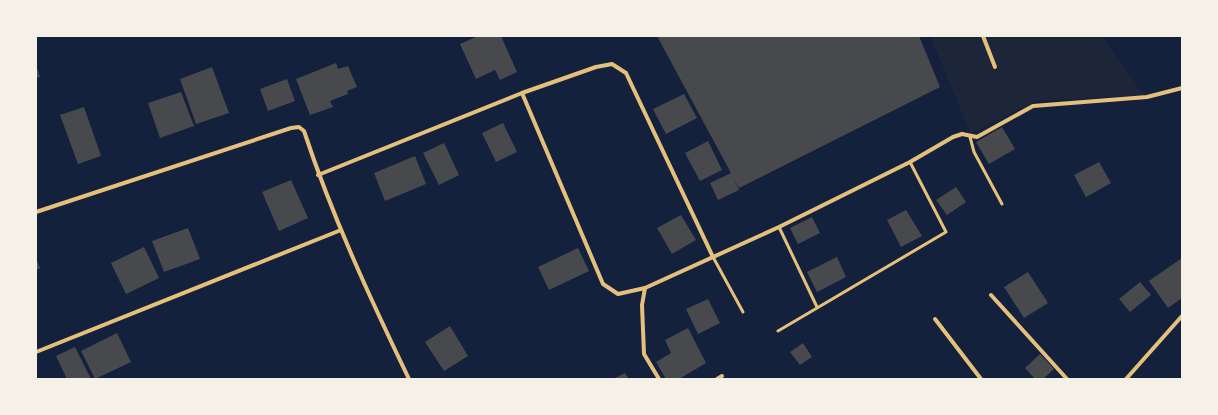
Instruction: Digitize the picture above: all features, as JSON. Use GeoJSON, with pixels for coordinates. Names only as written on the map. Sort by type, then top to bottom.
{"type":"FeatureCollection","features":[{"type":"Feature","properties":{"kind":"street"},"geometry":{"type":"LineString","coordinates":[[983,36],[994,68]]}},
{"type":"Feature","properties":{"kind":"street"},"geometry":{"type":"LineString","coordinates":[[318,175],[522,93],[596,67],[612,64],[626,73],[713,257]]}},
{"type":"Feature","properties":{"kind":"street"},"geometry":{"type":"LineString","coordinates":[[522,93],[603,284],[618,294],[645,288],[779,227],[910,162],[962,134],[970,137],[977,137],[1033,106],[1147,97],[1182,88]]}},
{"type":"Feature","properties":{"kind":"street"},"geometry":{"type":"LineString","coordinates":[[36,212],[299,127],[304,131],[318,175],[341,230],[409,379]]}},
{"type":"Feature","properties":{"kind":"street"},"geometry":{"type":"LineString","coordinates":[[36,352],[341,230]]}},
{"type":"Feature","properties":{"kind":"street"},"geometry":{"type":"LineString","coordinates":[[645,288],[642,305],[644,354],[659,379]]}},
{"type":"Feature","properties":{"kind":"street"},"geometry":{"type":"LineString","coordinates":[[991,295],[1067,379]]}},
{"type":"Feature","properties":{"kind":"street"},"geometry":{"type":"LineString","coordinates":[[1126,379],[1182,316]]}},
{"type":"Feature","properties":{"kind":"street"},"geometry":{"type":"LineString","coordinates":[[935,319],[981,379]]}},
{"type":"Feature","properties":{"kind":"street"},"geometry":{"type":"LineString","coordinates":[[717,379],[722,376]]}},
{"type":"Feature","properties":{"kind":"lane"},"geometry":{"type":"LineString","coordinates":[[970,137],[974,152],[1002,204]]}},
{"type":"Feature","properties":{"kind":"lane"},"geometry":{"type":"LineString","coordinates":[[778,331],[816,307],[946,232],[910,162]]}},
{"type":"Feature","properties":{"kind":"lane"},"geometry":{"type":"LineString","coordinates":[[779,227],[816,307]]}},
{"type":"Feature","properties":{"kind":"lane"},"geometry":{"type":"LineString","coordinates":[[713,257],[743,312]]}},
{"type":"Feature","properties":{"kind":"shaded area"},"geometry":{"type":"Polygon","coordinates":[[[930,36],[1102,36],[1144,95],[1034,101],[971,134],[930,36]]]}},
{"type":"Feature","properties":{"kind":"building"},"geometry":{"type":"Polygon","coordinates":[[[478,36],[501,36],[517,72],[500,80],[495,70],[476,79],[460,44],[478,36]]]}},
{"type":"Feature","properties":{"kind":"building"},"geometry":{"type":"Polygon","coordinates":[[[657,36],[919,36],[940,87],[739,188],[733,177],[739,190],[718,200],[710,183],[731,173],[657,36]]]}},
{"type":"Feature","properties":{"kind":"building"},"geometry":{"type":"Polygon","coordinates":[[[336,63],[338,69],[348,66],[357,87],[347,91],[348,94],[330,101],[333,107],[310,115],[296,79],[336,63]]]}},
{"type":"Feature","properties":{"kind":"building"},"geometry":{"type":"Polygon","coordinates":[[[36,65],[40,77],[36,78],[36,65]]]}},
{"type":"Feature","properties":{"kind":"building"},"geometry":{"type":"Polygon","coordinates":[[[212,67],[229,113],[196,124],[180,79],[212,67]]]}},
{"type":"Feature","properties":{"kind":"building"},"geometry":{"type":"Polygon","coordinates":[[[287,79],[295,101],[268,111],[260,89],[287,79]]]}},
{"type":"Feature","properties":{"kind":"building"},"geometry":{"type":"Polygon","coordinates":[[[181,92],[194,126],[160,138],[148,103],[181,92]]]}},
{"type":"Feature","properties":{"kind":"building"},"geometry":{"type":"Polygon","coordinates":[[[684,94],[697,118],[666,134],[653,109],[684,94]]]}},
{"type":"Feature","properties":{"kind":"building"},"geometry":{"type":"Polygon","coordinates":[[[84,107],[101,156],[78,164],[60,115],[84,107]]]}},
{"type":"Feature","properties":{"kind":"building"},"geometry":{"type":"Polygon","coordinates":[[[503,123],[517,152],[496,162],[482,133],[503,123]]]}},
{"type":"Feature","properties":{"kind":"building"},"geometry":{"type":"Polygon","coordinates":[[[1002,127],[1015,149],[989,164],[976,142],[1002,127]]]}},
{"type":"Feature","properties":{"kind":"building"},"geometry":{"type":"Polygon","coordinates":[[[708,141],[722,170],[700,181],[685,153],[708,141]]]}},
{"type":"Feature","properties":{"kind":"building"},"geometry":{"type":"Polygon","coordinates":[[[444,143],[459,175],[439,185],[423,153],[444,143]]]}},
{"type":"Feature","properties":{"kind":"building"},"geometry":{"type":"Polygon","coordinates":[[[415,156],[426,184],[385,201],[374,173],[415,156]]]}},
{"type":"Feature","properties":{"kind":"building"},"geometry":{"type":"Polygon","coordinates":[[[1099,162],[1111,183],[1086,197],[1074,175],[1099,162]]]}},
{"type":"Feature","properties":{"kind":"building"},"geometry":{"type":"Polygon","coordinates":[[[291,180],[308,218],[279,231],[262,192],[291,180]]]}},
{"type":"Feature","properties":{"kind":"building"},"geometry":{"type":"Polygon","coordinates":[[[956,187],[966,202],[947,215],[936,200],[956,187]]]}},
{"type":"Feature","properties":{"kind":"building"},"geometry":{"type":"Polygon","coordinates":[[[906,210],[922,236],[901,247],[887,220],[906,210]]]}},
{"type":"Feature","properties":{"kind":"building"},"geometry":{"type":"Polygon","coordinates":[[[681,215],[696,240],[672,254],[657,228],[681,215]]]}},
{"type":"Feature","properties":{"kind":"building"},"geometry":{"type":"Polygon","coordinates":[[[812,217],[820,233],[798,244],[790,228],[812,217]]]}},
{"type":"Feature","properties":{"kind":"building"},"geometry":{"type":"Polygon","coordinates":[[[188,228],[200,259],[164,272],[152,241],[188,228]]]}},
{"type":"Feature","properties":{"kind":"building"},"geometry":{"type":"Polygon","coordinates":[[[144,247],[159,278],[126,294],[111,263],[144,247]]]}},
{"type":"Feature","properties":{"kind":"building"},"geometry":{"type":"Polygon","coordinates":[[[578,248],[589,271],[549,290],[538,267],[578,248]]]}},
{"type":"Feature","properties":{"kind":"building"},"geometry":{"type":"Polygon","coordinates":[[[837,257],[846,277],[817,292],[807,272],[837,257]]]}},
{"type":"Feature","properties":{"kind":"building"},"geometry":{"type":"Polygon","coordinates":[[[36,258],[40,268],[36,270],[36,258]]]}},
{"type":"Feature","properties":{"kind":"building"},"geometry":{"type":"Polygon","coordinates":[[[1182,258],[1182,298],[1168,308],[1149,281],[1182,258]]]}},
{"type":"Feature","properties":{"kind":"building"},"geometry":{"type":"Polygon","coordinates":[[[1028,272],[1048,303],[1024,318],[1004,287],[1028,272]]]}},
{"type":"Feature","properties":{"kind":"building"},"geometry":{"type":"Polygon","coordinates":[[[1140,282],[1151,295],[1130,312],[1119,299],[1140,282]]]}},
{"type":"Feature","properties":{"kind":"building"},"geometry":{"type":"Polygon","coordinates":[[[708,299],[720,323],[698,334],[686,309],[708,299]]]}},
{"type":"Feature","properties":{"kind":"building"},"geometry":{"type":"Polygon","coordinates":[[[450,326],[468,356],[444,371],[425,342],[450,326]]]}},
{"type":"Feature","properties":{"kind":"building"},"geometry":{"type":"Polygon","coordinates":[[[688,328],[706,363],[679,379],[666,379],[656,362],[671,353],[665,340],[688,328]]]}},
{"type":"Feature","properties":{"kind":"building"},"geometry":{"type":"Polygon","coordinates":[[[117,333],[131,362],[95,379],[81,351],[117,333]]]}},
{"type":"Feature","properties":{"kind":"building"},"geometry":{"type":"Polygon","coordinates":[[[803,343],[812,357],[800,365],[790,352],[803,343]]]}},
{"type":"Feature","properties":{"kind":"building"},"geometry":{"type":"Polygon","coordinates":[[[75,347],[91,379],[67,379],[56,356],[75,347]]]}},
{"type":"Feature","properties":{"kind":"building"},"geometry":{"type":"Polygon","coordinates":[[[1040,354],[1054,369],[1043,379],[1035,379],[1025,368],[1040,354]]]}},
{"type":"Feature","properties":{"kind":"building"},"geometry":{"type":"Polygon","coordinates":[[[625,373],[629,379],[613,379],[625,373]]]}}]}
